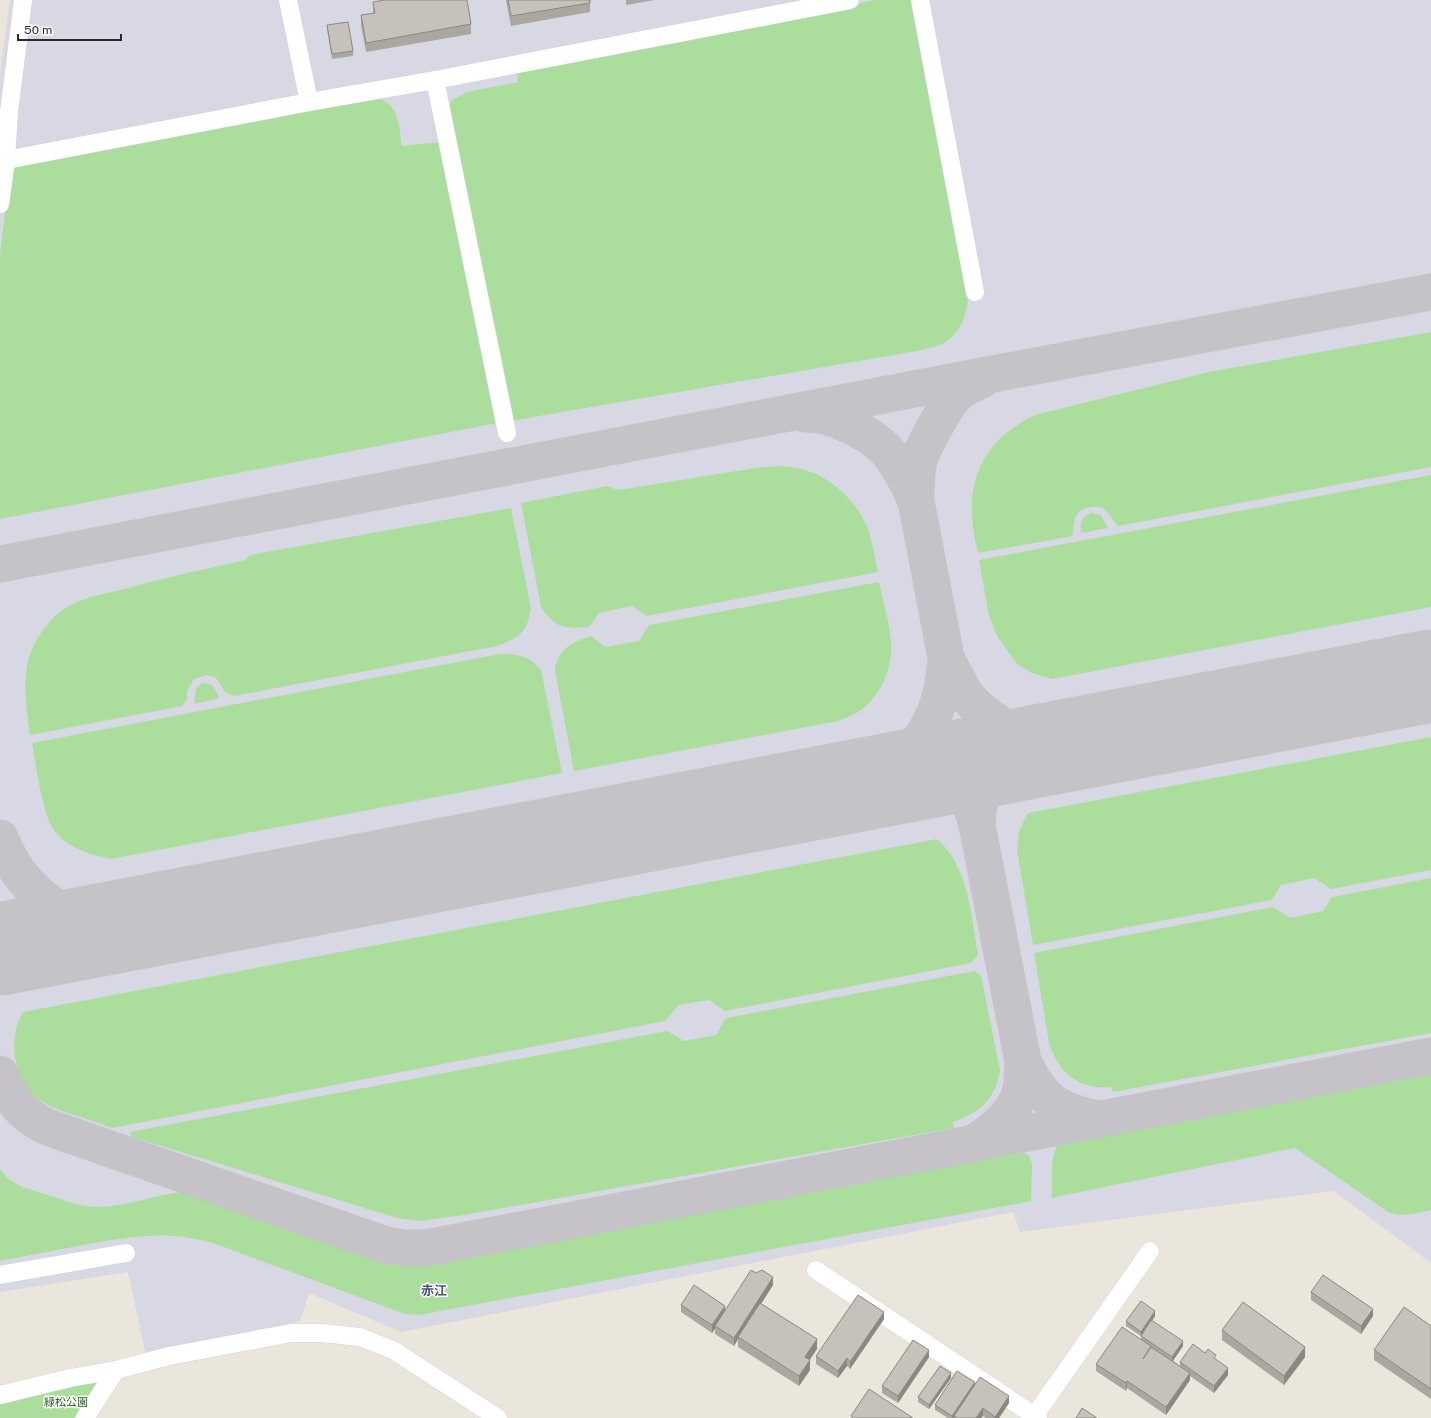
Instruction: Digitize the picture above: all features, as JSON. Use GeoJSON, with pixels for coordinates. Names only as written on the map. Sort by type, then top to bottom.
{"type":"FeatureCollection","features":[{"type":"Feature","properties":{"kind":"street"},"geometry":{"type":"LineString","coordinates":[[0,204],[6,160],[9,112],[23,0]]}},
{"type":"Feature","properties":{"kind":"street"},"geometry":{"type":"LineString","coordinates":[[288,0],[309,102]]}},
{"type":"Feature","properties":{"kind":"street"},"geometry":{"type":"LineString","coordinates":[[6,160],[309,102],[435,80],[850,0]]}},
{"type":"Feature","properties":{"kind":"street"},"geometry":{"type":"LineString","coordinates":[[920,0],[975,292]]}},
{"type":"Feature","properties":{"kind":"street"},"geometry":{"type":"LineString","coordinates":[[435,80],[507,433]]}},
{"type":"Feature","properties":{"kind":"street"},"geometry":{"type":"LineString","coordinates":[[816,1270],[1035,1417],[1150,1251]]}},
{"type":"Feature","properties":{"kind":"street"},"geometry":{"type":"LineString","coordinates":[[0,1275],[126,1253]]}},
{"type":"Feature","properties":{"kind":"street"},"geometry":{"type":"LineString","coordinates":[[0,1395],[70,1378],[116,1370],[169,1356],[291,1333],[329,1334],[360,1338],[393,1350],[498,1418]]}},
{"type":"Feature","properties":{"kind":"street"},"geometry":{"type":"LineString","coordinates":[[85,1418],[116,1370]]}},
{"type":"Feature","properties":{"kind":"shaded area"},"geometry":{"type":"Polygon","coordinates":[[[10,0],[1431,0],[1431,1263],[1334,1191],[1020,1232],[1013,1212],[401,1332],[309,1293],[300,1321],[146,1356],[128,1272],[0,1292],[0,75],[10,0]]]}},
{"type":"Feature","properties":{"kind":"green space"},"geometry":{"type":"Polygon","coordinates":[[[876,0],[912,0],[968,296],[963,321],[952,337],[945,343],[923,350],[510,421],[449,108],[452,100],[467,92],[518,82],[517,69],[876,0]]]}},
{"type":"Feature","properties":{"kind":"green space"},"geometry":{"type":"Polygon","coordinates":[[[364,99],[380,99],[387,102],[395,112],[399,125],[402,146],[440,142],[497,423],[0,519],[0,254],[9,182],[14,169],[21,163],[364,99]]]}},
{"type":"Feature","properties":{"kind":"green space"},"geometry":{"type":"Polygon","coordinates":[[[1431,332],[1431,467],[1118,526],[1108,513],[1101,507],[1085,508],[1078,513],[1076,517],[1073,536],[978,553],[973,529],[972,497],[975,481],[980,467],[987,454],[997,442],[1020,423],[1035,415],[1209,372],[1431,332]]]}},
{"type":"Feature","properties":{"kind":"green space"},"geometry":{"type":"Polygon","coordinates":[[[784,466],[802,469],[824,478],[851,501],[859,511],[869,532],[878,572],[647,616],[632,606],[599,613],[589,627],[573,628],[556,624],[541,607],[521,503],[607,486],[618,490],[762,467],[784,466]]]}},
{"type":"Feature","properties":{"kind":"green space"},"geometry":{"type":"Polygon","coordinates":[[[1431,475],[1431,607],[1052,679],[1032,673],[1017,664],[997,636],[989,616],[979,560],[1431,475]]]}},
{"type":"Feature","properties":{"kind":"green space"},"geometry":{"type":"Polygon","coordinates":[[[511,508],[531,608],[525,629],[517,637],[511,640],[497,646],[234,696],[225,692],[217,679],[206,675],[194,679],[187,691],[187,699],[182,706],[30,735],[25,692],[29,657],[44,629],[58,614],[75,603],[87,598],[169,577],[245,560],[250,555],[511,508]]]}},
{"type":"Feature","properties":{"kind":"green space"},"geometry":{"type":"Polygon","coordinates":[[[1092,513],[1101,515],[1108,528],[1081,533],[1083,518],[1092,513]]]}},
{"type":"Feature","properties":{"kind":"green space"},"geometry":{"type":"Polygon","coordinates":[[[879,582],[888,620],[891,643],[890,663],[884,682],[879,691],[866,706],[858,712],[838,721],[574,771],[555,670],[559,656],[567,647],[591,636],[605,647],[639,641],[649,625],[879,582]]]}},
{"type":"Feature","properties":{"kind":"green space"},"geometry":{"type":"Polygon","coordinates":[[[499,654],[522,656],[532,661],[541,670],[562,773],[111,859],[87,853],[65,842],[54,830],[46,813],[32,743],[499,654]]]}},
{"type":"Feature","properties":{"kind":"green space"},"geometry":{"type":"Polygon","coordinates":[[[202,683],[210,684],[220,698],[194,704],[196,688],[202,683]]]}},
{"type":"Feature","properties":{"kind":"green space"},"geometry":{"type":"Polygon","coordinates":[[[1431,737],[1431,870],[1331,889],[1314,878],[1281,885],[1272,900],[1033,945],[1017,850],[1019,831],[1028,813],[1431,737]]]}},
{"type":"Feature","properties":{"kind":"green space"},"geometry":{"type":"Polygon","coordinates":[[[937,839],[948,850],[956,863],[967,892],[978,955],[971,963],[725,1011],[709,1000],[679,1005],[665,1021],[112,1128],[62,1111],[42,1102],[34,1096],[22,1081],[18,1070],[14,1045],[16,1028],[23,1012],[937,839]]]}},
{"type":"Feature","properties":{"kind":"green space"},"geometry":{"type":"Polygon","coordinates":[[[1431,878],[1431,1033],[1113,1092],[1111,1087],[1089,1086],[1071,1077],[1064,1071],[1053,1054],[1049,1043],[1034,953],[1273,907],[1290,918],[1323,911],[1332,897],[1431,878]]]}},
{"type":"Feature","properties":{"kind":"green space"},"geometry":{"type":"Polygon","coordinates":[[[975,971],[981,976],[1000,1070],[995,1089],[985,1104],[971,1114],[953,1122],[954,1128],[458,1216],[419,1221],[397,1218],[132,1137],[130,1132],[667,1031],[684,1041],[716,1035],[726,1018],[975,971]]]}},
{"type":"Feature","properties":{"kind":"green space"},"geometry":{"type":"Polygon","coordinates":[[[1431,1070],[1431,1210],[1404,1215],[1388,1212],[1295,1148],[1051,1198],[1052,1164],[1057,1146],[1431,1070]]]}},
{"type":"Feature","properties":{"kind":"green space"},"geometry":{"type":"Polygon","coordinates":[[[1024,1153],[1030,1157],[1032,1164],[1031,1201],[419,1315],[405,1314],[213,1243],[178,1236],[161,1235],[129,1237],[0,1261],[0,1169],[9,1179],[23,1187],[69,1202],[90,1207],[119,1205],[182,1192],[209,1194],[382,1256],[419,1260],[456,1257],[1024,1153]]]}},
{"type":"Feature","properties":{"kind":"green space","name":"緑松公園"},"geometry":{"type":"Polygon","coordinates":[[[102,1378],[74,1418],[0,1418],[0,1401],[102,1378]]]}},
{"type":"Feature","properties":{"kind":"building"},"geometry":{"type":"Polygon","coordinates":[[[385,0],[467,0],[471,24],[366,43],[361,15],[375,13],[373,2],[385,0]]]}},
{"type":"Feature","properties":{"kind":"building"},"geometry":{"type":"Polygon","coordinates":[[[508,0],[590,0],[590,3],[511,16],[508,0]]]}},
{"type":"Feature","properties":{"kind":"building"},"geometry":{"type":"Polygon","coordinates":[[[348,22],[353,51],[332,54],[327,25],[348,22]]]}},
{"type":"Feature","properties":{"kind":"building"},"geometry":{"type":"Polygon","coordinates":[[[751,1270],[756,1273],[762,1270],[773,1277],[734,1338],[715,1326],[751,1270]]]}},
{"type":"Feature","properties":{"kind":"building"},"geometry":{"type":"Polygon","coordinates":[[[1323,1275],[1373,1309],[1361,1326],[1311,1292],[1323,1275]]]}},
{"type":"Feature","properties":{"kind":"building"},"geometry":{"type":"Polygon","coordinates":[[[694,1285],[725,1306],[712,1325],[681,1305],[694,1285]]]}},
{"type":"Feature","properties":{"kind":"building"},"geometry":{"type":"Polygon","coordinates":[[[858,1295],[884,1312],[850,1362],[847,1358],[838,1371],[816,1356],[858,1295]]]}},
{"type":"Feature","properties":{"kind":"building"},"geometry":{"type":"Polygon","coordinates":[[[1141,1301],[1155,1311],[1141,1332],[1126,1321],[1141,1301]]]}},
{"type":"Feature","properties":{"kind":"building"},"geometry":{"type":"Polygon","coordinates":[[[1243,1302],[1305,1347],[1284,1376],[1222,1330],[1243,1302]]]}},
{"type":"Feature","properties":{"kind":"building"},"geometry":{"type":"Polygon","coordinates":[[[760,1303],[817,1339],[805,1357],[810,1360],[799,1376],[738,1337],[760,1303]]]}},
{"type":"Feature","properties":{"kind":"building"},"geometry":{"type":"Polygon","coordinates":[[[1404,1307],[1431,1326],[1431,1389],[1374,1350],[1404,1307]]]}},
{"type":"Feature","properties":{"kind":"building"},"geometry":{"type":"Polygon","coordinates":[[[1151,1320],[1183,1341],[1172,1357],[1141,1336],[1151,1320]]]}},
{"type":"Feature","properties":{"kind":"building"},"geometry":{"type":"Polygon","coordinates":[[[1122,1327],[1151,1346],[1143,1359],[1151,1347],[1190,1373],[1166,1407],[1127,1381],[1126,1383],[1096,1364],[1122,1327]]]}},
{"type":"Feature","properties":{"kind":"building"},"geometry":{"type":"Polygon","coordinates":[[[913,1340],[929,1350],[898,1396],[882,1386],[913,1340]]]}},
{"type":"Feature","properties":{"kind":"building"},"geometry":{"type":"Polygon","coordinates":[[[1193,1344],[1205,1353],[1208,1349],[1216,1355],[1214,1358],[1228,1368],[1214,1386],[1180,1362],[1193,1344]]]}},
{"type":"Feature","properties":{"kind":"building"},"geometry":{"type":"Polygon","coordinates":[[[940,1366],[951,1373],[929,1405],[918,1397],[940,1366]]]}},
{"type":"Feature","properties":{"kind":"building"},"geometry":{"type":"Polygon","coordinates":[[[957,1371],[975,1382],[952,1416],[935,1405],[957,1371]]]}},
{"type":"Feature","properties":{"kind":"building"},"geometry":{"type":"Polygon","coordinates":[[[980,1377],[1009,1396],[995,1417],[983,1408],[976,1418],[958,1418],[954,1416],[980,1377]]]}},
{"type":"Feature","properties":{"kind":"building"},"geometry":{"type":"Polygon","coordinates":[[[869,1389],[913,1418],[853,1418],[851,1416],[869,1389]]]}},
{"type":"Feature","properties":{"kind":"building"},"geometry":{"type":"Polygon","coordinates":[[[1082,1408],[1097,1418],[1076,1418],[1082,1408]]]}},
{"type":"Feature","properties":{"kind":"taxiway"},"geometry":{"type":"LineString","coordinates":[[0,564],[998,373],[1431,292]]}},
{"type":"Feature","properties":{"kind":"taxiway"},"geometry":{"type":"LineString","coordinates":[[983,379],[959,393],[949,403],[924,447],[917,471],[916,501],[946,658],[965,694],[978,708],[1007,729],[1025,736],[1045,741],[1088,742]]}},
{"type":"Feature","properties":{"kind":"taxiway"},"geometry":{"type":"LineString","coordinates":[[805,414],[827,417],[838,421],[861,431],[881,445],[896,463],[916,501]]}},
{"type":"Feature","properties":{"kind":"taxiway"},"geometry":{"type":"LineString","coordinates":[[846,787],[880,774],[896,764],[920,739],[936,710],[941,694],[946,658]]}},
{"type":"Feature","properties":{"kind":"taxiway"},"geometry":{"type":"LineString","coordinates":[[1032,752],[1016,757],[995,772],[981,796],[977,825],[1023,1061],[1037,1086],[1052,1102],[1072,1112],[1100,1119]]}},
{"type":"Feature","properties":{"kind":"taxiway"},"geometry":{"type":"LineString","coordinates":[[891,779],[926,777],[940,781],[952,787],[968,802],[973,810],[977,825]]}},
{"type":"Feature","properties":{"kind":"taxiway"},"geometry":{"type":"LineString","coordinates":[[0,838],[21,875],[40,896],[51,904],[64,911],[84,918],[137,923]]}},
{"type":"Feature","properties":{"kind":"taxiway"},"geometry":{"type":"LineString","coordinates":[[0,967],[9,957],[38,942]]}},
{"type":"Feature","properties":{"kind":"taxiway"},"geometry":{"type":"LineString","coordinates":[[0,1074],[8,1091],[18,1105],[30,1117],[47,1127],[386,1245],[404,1248],[426,1248],[1431,1056]]}},
{"type":"Feature","properties":{"kind":"taxiway"},"geometry":{"type":"LineString","coordinates":[[974,1143],[996,1127],[1009,1114],[1014,1106],[1021,1089],[1023,1061]]}},
{"type":"Feature","properties":{"kind":"runway"},"geometry":{"type":"LineString","coordinates":[[0,949],[1431,676]]}},
{"type":"Feature","properties":{"kind":"district","name":"赤江"},"geometry":{"type":"Point","coordinates":[434,1290]}}]}
